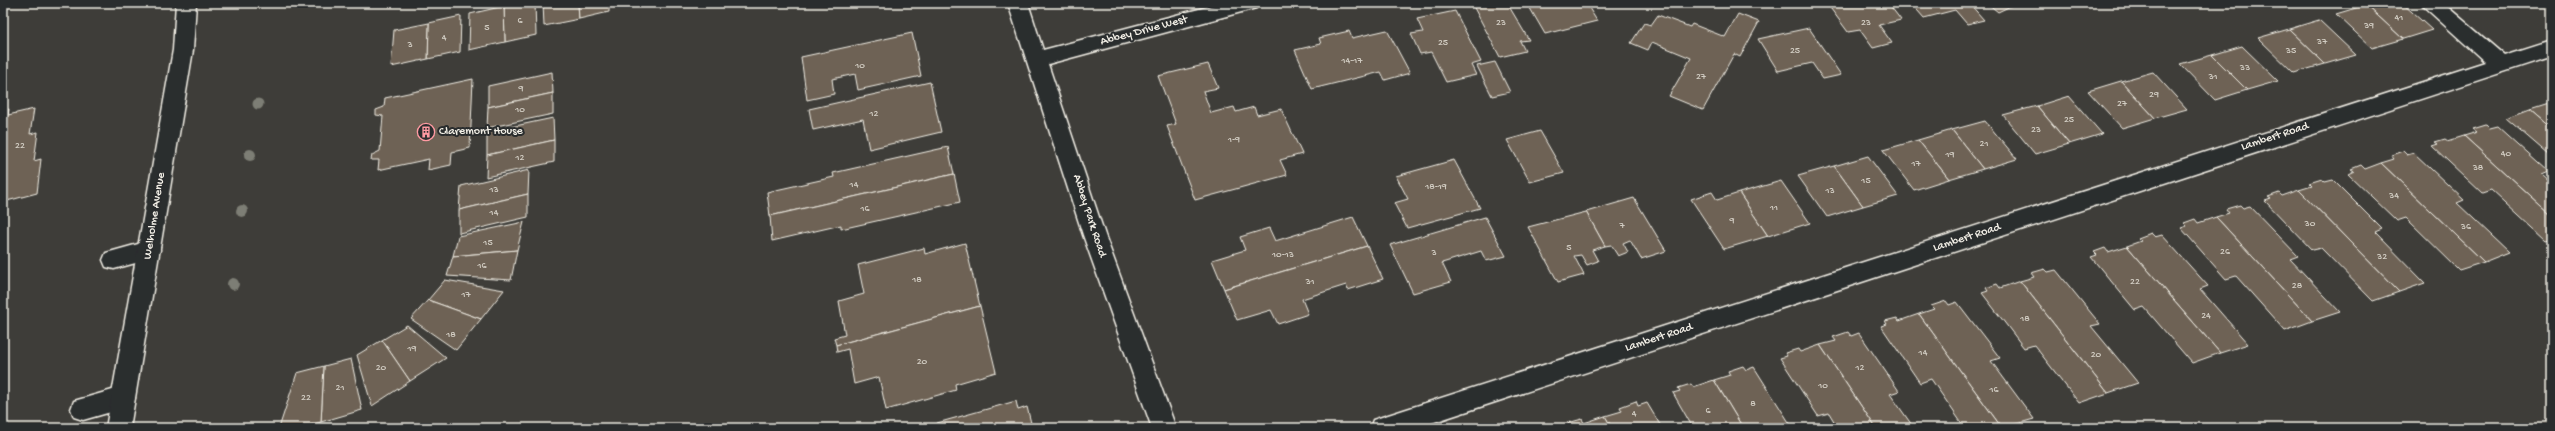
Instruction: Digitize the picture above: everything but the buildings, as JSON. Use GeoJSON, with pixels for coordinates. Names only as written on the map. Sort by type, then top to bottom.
{"type":"FeatureCollection","features":[{"type":"Feature","properties":{"kind":"street","name":"Welholme Avenue"},"geometry":{"type":"LineString","coordinates":[[118,428],[183,50],[186,3]]}},
{"type":"Feature","properties":{"kind":"street","name":"Abbey Park Road"},"geometry":{"type":"LineString","coordinates":[[1018,3],[1038,59],[1094,235],[1164,428]]}},
{"type":"Feature","properties":{"kind":"street","name":"Abbey Drive West"},"geometry":{"type":"LineString","coordinates":[[1038,59],[1249,3]]}},
{"type":"Feature","properties":{"kind":"street"},"geometry":{"type":"LineString","coordinates":[[2430,3],[2501,64]]}},
{"type":"Feature","properties":{"kind":"street","name":"Lambert Road"},"geometry":{"type":"LineString","coordinates":[[1382,428],[2552,48]]}},
{"type":"Feature","properties":{"kind":"street"},"geometry":{"type":"LineString","coordinates":[[114,260],[149,250]]}},
{"type":"Feature","properties":{"kind":"street"},"geometry":{"type":"LineString","coordinates":[[84,409],[123,398]]}},
{"type":"Feature","properties":{"kind":"place","name":"Claremont House"},"geometry":{"type":"Point","coordinates":[426,132]}}]}
